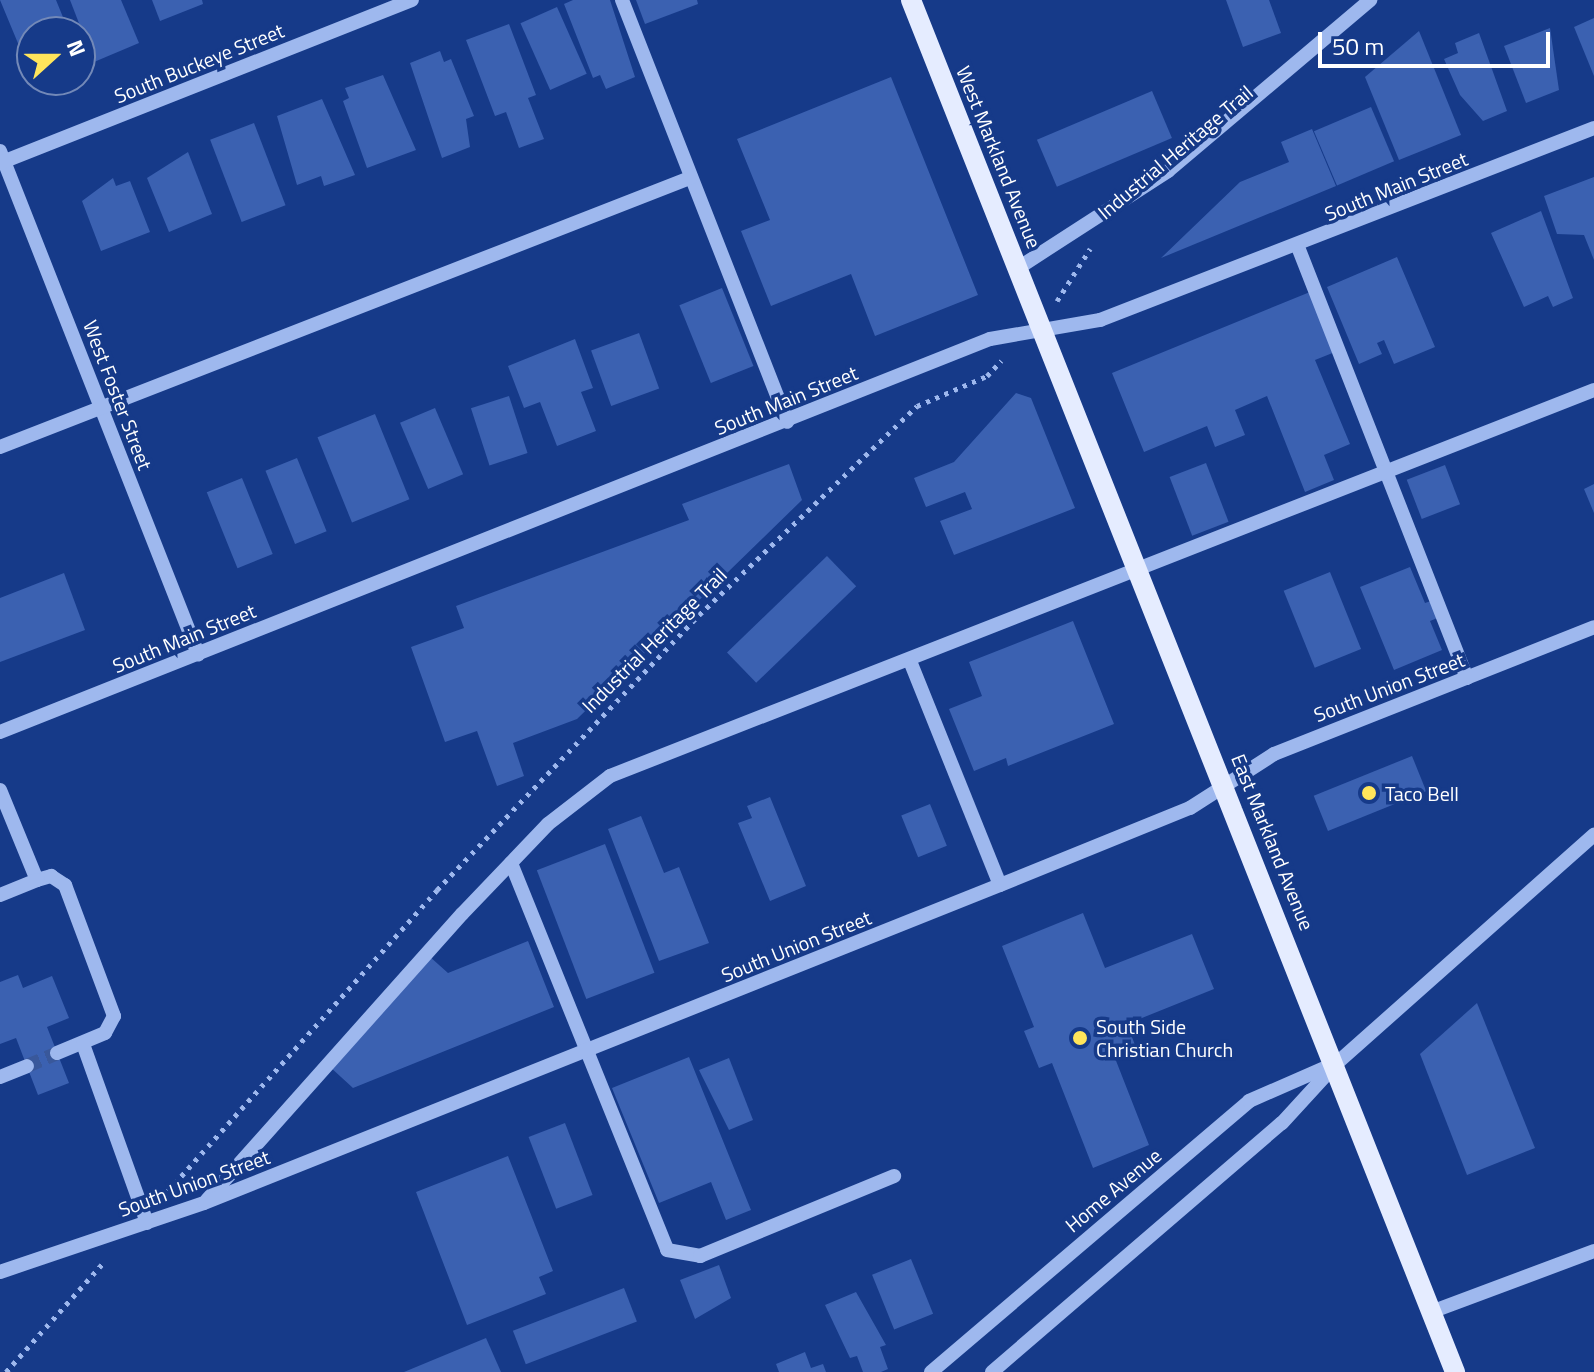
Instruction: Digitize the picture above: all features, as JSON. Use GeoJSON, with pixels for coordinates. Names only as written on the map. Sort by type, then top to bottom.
{"type":"FeatureCollection","features":[{"type":"Feature","properties":{"kind":"main road","name":"West Markland Avenue"},"geometry":{"type":"LineString","coordinates":[[911,0],[1018,268],[1036,328]]}},
{"type":"Feature","properties":{"kind":"main road","name":"East Markland Avenue"},"geometry":{"type":"LineString","coordinates":[[1036,328],[1140,573],[1337,1063],[1455,1372]]}},
{"type":"Feature","properties":{"kind":"street","name":"South Buckeye Street"},"geometry":{"type":"LineString","coordinates":[[1,159],[412,0]]}},
{"type":"Feature","properties":{"kind":"street"},"geometry":{"type":"LineString","coordinates":[[622,0],[787,422]]}},
{"type":"Feature","properties":{"kind":"street"},"geometry":{"type":"LineString","coordinates":[[1018,268],[1168,171],[1370,0]]}},
{"type":"Feature","properties":{"kind":"street","name":"South Main Street"},"geometry":{"type":"LineString","coordinates":[[0,732],[990,339],[1036,328],[1100,320],[1298,247],[1594,128]]}},
{"type":"Feature","properties":{"kind":"street","name":"West Foster Street"},"geometry":{"type":"LineString","coordinates":[[1,159],[198,654]]}},
{"type":"Feature","properties":{"kind":"street"},"geometry":{"type":"LineString","coordinates":[[0,447],[690,178]]}},
{"type":"Feature","properties":{"kind":"street"},"geometry":{"type":"LineString","coordinates":[[1298,247],[1467,678]]}},
{"type":"Feature","properties":{"kind":"street"},"geometry":{"type":"LineString","coordinates":[[204,1203],[511,863],[610,776],[1140,573],[1594,390]]}},
{"type":"Feature","properties":{"kind":"street","name":"South Union Street"},"geometry":{"type":"LineString","coordinates":[[0,1272],[204,1203],[1000,885],[1224,787],[1274,754],[1594,627]]}},
{"type":"Feature","properties":{"kind":"street"},"geometry":{"type":"LineString","coordinates":[[910,661],[1000,885]]}},
{"type":"Feature","properties":{"kind":"street"},"geometry":{"type":"LineString","coordinates":[[0,790],[37,880]]}},
{"type":"Feature","properties":{"kind":"street","name":"Home Avenue"},"geometry":{"type":"LineString","coordinates":[[992,1372],[1282,1123],[1337,1063],[1594,835]]}},
{"type":"Feature","properties":{"kind":"street"},"geometry":{"type":"LineString","coordinates":[[511,863],[658,1240],[679,1257],[700,1256],[894,1176]]}},
{"type":"Feature","properties":{"kind":"street"},"geometry":{"type":"LineString","coordinates":[[0,895],[51,876],[65,885],[110,1003],[111,1026],[83,1044],[57,1053]]}},
{"type":"Feature","properties":{"kind":"street"},"geometry":{"type":"LineString","coordinates":[[83,1044],[142,1222]]}},
{"type":"Feature","properties":{"kind":"street","name":"Home Avenue"},"geometry":{"type":"LineString","coordinates":[[931,1372],[1249,1101],[1337,1063]]}},
{"type":"Feature","properties":{"kind":"street"},"geometry":{"type":"LineString","coordinates":[[0,1077],[27,1066]]}},
{"type":"Feature","properties":{"kind":"street"},"geometry":{"type":"LineString","coordinates":[[1431,1312],[1594,1251]]}},
{"type":"Feature","properties":{"kind":"path","name":"Industrial Heritage Trail"},"geometry":{"type":"LineString","coordinates":[[6,1372],[437,890],[699,615],[917,406],[987,376],[1036,328],[1072,284],[1096,240]]}},
{"type":"Feature","properties":{"kind":"building"},"geometry":{"type":"Polygon","coordinates":[[[0,0],[56,0],[62,16],[16,16],[16,38],[0,0]]]}},
{"type":"Feature","properties":{"kind":"building"},"geometry":{"type":"Polygon","coordinates":[[[70,0],[121,0],[139,43],[96,61],[96,16],[76,16],[70,0]]]}},
{"type":"Feature","properties":{"kind":"building"},"geometry":{"type":"Polygon","coordinates":[[[152,0],[202,0],[203,4],[160,21],[152,0]]]}},
{"type":"Feature","properties":{"kind":"building"},"geometry":{"type":"Polygon","coordinates":[[[573,0],[610,0],[635,77],[606,89],[600,75],[593,78],[564,4],[573,0]]]}},
{"type":"Feature","properties":{"kind":"building"},"geometry":{"type":"Polygon","coordinates":[[[636,0],[697,0],[698,4],[645,24],[636,0]]]}},
{"type":"Feature","properties":{"kind":"building"},"geometry":{"type":"Polygon","coordinates":[[[1226,0],[1269,0],[1281,33],[1243,47],[1226,0]]]}},
{"type":"Feature","properties":{"kind":"building"},"geometry":{"type":"Polygon","coordinates":[[[557,7],[587,74],[550,90],[520,23],[557,7]]]}},
{"type":"Feature","properties":{"kind":"building"},"geometry":{"type":"Polygon","coordinates":[[[1594,18],[1594,76],[1574,27],[1594,18]]]}},
{"type":"Feature","properties":{"kind":"building"},"geometry":{"type":"Polygon","coordinates":[[[509,24],[536,95],[528,98],[544,139],[519,148],[506,112],[495,116],[466,40],[509,24]]]}},
{"type":"Feature","properties":{"kind":"building"},"geometry":{"type":"Polygon","coordinates":[[[1550,28],[1559,90],[1526,103],[1504,46],[1550,28]]]}},
{"type":"Feature","properties":{"kind":"building"},"geometry":{"type":"Polygon","coordinates":[[[1419,31],[1461,135],[1399,160],[1365,77],[1419,31]]]}},
{"type":"Feature","properties":{"kind":"building"},"geometry":{"type":"Polygon","coordinates":[[[1479,33],[1507,111],[1483,121],[1460,95],[1444,59],[1458,53],[1455,43],[1479,33]]]}},
{"type":"Feature","properties":{"kind":"building"},"geometry":{"type":"Polygon","coordinates":[[[440,51],[444,62],[451,59],[474,116],[466,119],[470,147],[442,158],[410,63],[440,51]]]}},
{"type":"Feature","properties":{"kind":"building"},"geometry":{"type":"Polygon","coordinates":[[[383,75],[416,150],[367,168],[343,101],[349,98],[345,88],[383,75]]]}},
{"type":"Feature","properties":{"kind":"building"},"geometry":{"type":"Polygon","coordinates":[[[891,77],[978,295],[875,336],[851,274],[771,306],[741,231],[770,220],[737,139],[891,77]]]}},
{"type":"Feature","properties":{"kind":"building"},"geometry":{"type":"Polygon","coordinates":[[[1152,91],[1172,138],[1057,187],[1037,140],[1152,91]]]}},
{"type":"Feature","properties":{"kind":"building"},"geometry":{"type":"Polygon","coordinates":[[[322,99],[355,175],[324,186],[321,176],[297,185],[277,116],[322,99]]]}},
{"type":"Feature","properties":{"kind":"building"},"geometry":{"type":"Polygon","coordinates":[[[1371,107],[1394,161],[1337,186],[1314,131],[1371,107]]]}},
{"type":"Feature","properties":{"kind":"building"},"geometry":{"type":"Polygon","coordinates":[[[254,123],[286,205],[242,222],[210,140],[254,123]]]}},
{"type":"Feature","properties":{"kind":"building"},"geometry":{"type":"Polygon","coordinates":[[[1312,129],[1336,186],[1161,258],[1240,182],[1289,162],[1281,142],[1312,129]]]}},
{"type":"Feature","properties":{"kind":"building"},"geometry":{"type":"Polygon","coordinates":[[[188,152],[212,214],[169,232],[147,178],[188,152]]]}},
{"type":"Feature","properties":{"kind":"building"},"geometry":{"type":"Polygon","coordinates":[[[1594,177],[1594,260],[1584,235],[1557,234],[1544,196],[1594,177]]]}},
{"type":"Feature","properties":{"kind":"building"},"geometry":{"type":"Polygon","coordinates":[[[113,178],[116,186],[130,181],[150,232],[101,251],[82,201],[113,178]]]}},
{"type":"Feature","properties":{"kind":"building"},"geometry":{"type":"Polygon","coordinates":[[[1541,211],[1573,298],[1553,307],[1548,296],[1524,307],[1491,233],[1541,211]]]}},
{"type":"Feature","properties":{"kind":"building"},"geometry":{"type":"Polygon","coordinates":[[[1397,257],[1435,347],[1394,364],[1384,340],[1377,343],[1382,354],[1359,364],[1327,287],[1397,257]]]}},
{"type":"Feature","properties":{"kind":"building"},"geometry":{"type":"Polygon","coordinates":[[[722,288],[753,366],[711,383],[679,305],[722,288]]]}},
{"type":"Feature","properties":{"kind":"building"},"geometry":{"type":"Polygon","coordinates":[[[1310,292],[1335,352],[1315,360],[1350,444],[1324,455],[1334,480],[1305,492],[1267,396],[1235,410],[1245,435],[1215,447],[1207,426],[1144,452],[1112,373],[1310,292]]]}},
{"type":"Feature","properties":{"kind":"building"},"geometry":{"type":"Polygon","coordinates":[[[639,333],[659,388],[611,406],[591,350],[639,333]]]}},
{"type":"Feature","properties":{"kind":"building"},"geometry":{"type":"Polygon","coordinates":[[[575,339],[593,388],[581,392],[596,431],[557,446],[540,402],[524,408],[508,366],[575,339]]]}},
{"type":"Feature","properties":{"kind":"building"},"geometry":{"type":"Polygon","coordinates":[[[1016,393],[1031,398],[1075,508],[954,555],[940,521],[972,509],[965,492],[926,507],[914,478],[954,462],[1016,393]]]}},
{"type":"Feature","properties":{"kind":"building"},"geometry":{"type":"Polygon","coordinates":[[[509,396],[528,453],[489,465],[471,408],[509,396]]]}},
{"type":"Feature","properties":{"kind":"building"},"geometry":{"type":"Polygon","coordinates":[[[435,408],[463,474],[428,489],[400,423],[435,408]]]}},
{"type":"Feature","properties":{"kind":"building"},"geometry":{"type":"Polygon","coordinates":[[[375,414],[409,499],[352,523],[318,437],[375,414]]]}},
{"type":"Feature","properties":{"kind":"building"},"geometry":{"type":"Polygon","coordinates":[[[297,458],[327,531],[295,544],[265,471],[297,458]]]}},
{"type":"Feature","properties":{"kind":"building"},"geometry":{"type":"Polygon","coordinates":[[[1206,463],[1229,522],[1192,536],[1170,477],[1206,463]]]}},
{"type":"Feature","properties":{"kind":"building"},"geometry":{"type":"Polygon","coordinates":[[[789,464],[802,500],[577,719],[513,743],[524,776],[497,786],[477,731],[445,742],[411,647],[464,628],[456,606],[689,520],[682,504],[789,464]]]}},
{"type":"Feature","properties":{"kind":"building"},"geometry":{"type":"Polygon","coordinates":[[[1445,465],[1460,504],[1422,519],[1407,480],[1445,465]]]}},
{"type":"Feature","properties":{"kind":"building"},"geometry":{"type":"Polygon","coordinates":[[[242,478],[273,554],[237,568],[207,492],[242,478]]]}},
{"type":"Feature","properties":{"kind":"building"},"geometry":{"type":"Polygon","coordinates":[[[1594,484],[1594,513],[1584,489],[1594,484]]]}},
{"type":"Feature","properties":{"kind":"building"},"geometry":{"type":"Polygon","coordinates":[[[827,556],[856,586],[756,683],[727,653],[827,556]]]}},
{"type":"Feature","properties":{"kind":"building"},"geometry":{"type":"Polygon","coordinates":[[[1410,567],[1425,603],[1434,600],[1440,617],[1430,621],[1442,650],[1394,670],[1360,587],[1410,567]]]}},
{"type":"Feature","properties":{"kind":"building"},"geometry":{"type":"Polygon","coordinates":[[[1330,572],[1361,649],[1315,668],[1284,591],[1330,572]]]}},
{"type":"Feature","properties":{"kind":"building"},"geometry":{"type":"Polygon","coordinates":[[[64,573],[85,630],[0,662],[0,598],[64,573]]]}},
{"type":"Feature","properties":{"kind":"building"},"geometry":{"type":"Polygon","coordinates":[[[1073,621],[1114,724],[1008,766],[1006,758],[974,771],[949,709],[982,696],[969,662],[1073,621]]]}},
{"type":"Feature","properties":{"kind":"building","name":"Taco Bell"},"geometry":{"type":"Polygon","coordinates":[[[1412,756],[1426,791],[1328,831],[1314,796],[1412,756]]]}},
{"type":"Feature","properties":{"kind":"building"},"geometry":{"type":"Polygon","coordinates":[[[770,797],[806,886],[770,901],[738,823],[752,818],[747,806],[770,797]]]}},
{"type":"Feature","properties":{"kind":"building"},"geometry":{"type":"Polygon","coordinates":[[[930,804],[947,846],[918,857],[901,816],[930,804]]]}},
{"type":"Feature","properties":{"kind":"building"},"geometry":{"type":"Polygon","coordinates":[[[641,816],[664,873],[679,867],[709,943],[659,961],[608,829],[641,816]]]}},
{"type":"Feature","properties":{"kind":"building"},"geometry":{"type":"Polygon","coordinates":[[[605,844],[654,973],[586,999],[537,870],[605,844]]]}},
{"type":"Feature","properties":{"kind":"building","name":"South Side Christian Church"},"geometry":{"type":"Polygon","coordinates":[[[1083,913],[1105,968],[1192,934],[1214,989],[1127,1024],[1135,1045],[1113,1053],[1149,1145],[1093,1168],[1052,1063],[1039,1068],[1024,1031],[1034,1027],[1002,946],[1083,913]]]}},
{"type":"Feature","properties":{"kind":"building"},"geometry":{"type":"Polygon","coordinates":[[[528,941],[554,1007],[353,1088],[329,1066],[429,956],[448,973],[528,941]]]}},
{"type":"Feature","properties":{"kind":"building"},"geometry":{"type":"Polygon","coordinates":[[[18,975],[23,988],[52,976],[69,1018],[47,1027],[69,1083],[38,1095],[16,1038],[0,1044],[0,982],[18,975]]]}},
{"type":"Feature","properties":{"kind":"building"},"geometry":{"type":"Polygon","coordinates":[[[1477,1003],[1535,1148],[1467,1175],[1420,1054],[1477,1003]]]}},
{"type":"Feature","properties":{"kind":"building"},"geometry":{"type":"Polygon","coordinates":[[[689,1057],[751,1210],[726,1220],[711,1182],[659,1203],[612,1088],[689,1057]]]}},
{"type":"Feature","properties":{"kind":"building"},"geometry":{"type":"Polygon","coordinates":[[[729,1058],[753,1120],[729,1130],[699,1070],[729,1058]]]}},
{"type":"Feature","properties":{"kind":"building"},"geometry":{"type":"Polygon","coordinates":[[[565,1123],[593,1195],[556,1209],[529,1137],[565,1123]]]}},
{"type":"Feature","properties":{"kind":"building"},"geometry":{"type":"Polygon","coordinates":[[[508,1156],[553,1271],[539,1277],[546,1294],[467,1325],[416,1192],[508,1156]]]}},
{"type":"Feature","properties":{"kind":"building"},"geometry":{"type":"Polygon","coordinates":[[[911,1259],[933,1314],[894,1329],[872,1275],[911,1259]]]}},
{"type":"Feature","properties":{"kind":"building"},"geometry":{"type":"Polygon","coordinates":[[[719,1265],[731,1298],[695,1319],[680,1280],[719,1265]]]}},
{"type":"Feature","properties":{"kind":"building"},"geometry":{"type":"Polygon","coordinates":[[[624,1288],[637,1322],[526,1364],[513,1331],[624,1288]]]}},
{"type":"Feature","properties":{"kind":"building"},"geometry":{"type":"Polygon","coordinates":[[[856,1292],[886,1345],[880,1347],[888,1369],[881,1372],[863,1372],[857,1356],[850,1358],[825,1305],[856,1292]]]}},
{"type":"Feature","properties":{"kind":"building"},"geometry":{"type":"Polygon","coordinates":[[[486,1338],[501,1372],[404,1372],[486,1338]]]}},
{"type":"Feature","properties":{"kind":"building"},"geometry":{"type":"Polygon","coordinates":[[[805,1352],[811,1368],[823,1364],[826,1372],[779,1372],[776,1364],[805,1352]]]}},
{"type":"Feature","properties":{"kind":"tunnel"},"geometry":{"type":"LineString","coordinates":[[27,1066],[57,1053]]}},
{"type":"Feature","properties":{"kind":"place","name":"Taco Bell"},"geometry":{"type":"Point","coordinates":[1369,793]}},
{"type":"Feature","properties":{"kind":"place","name":"South Side Christian Church"},"geometry":{"type":"Point","coordinates":[1080,1038]}}]}
